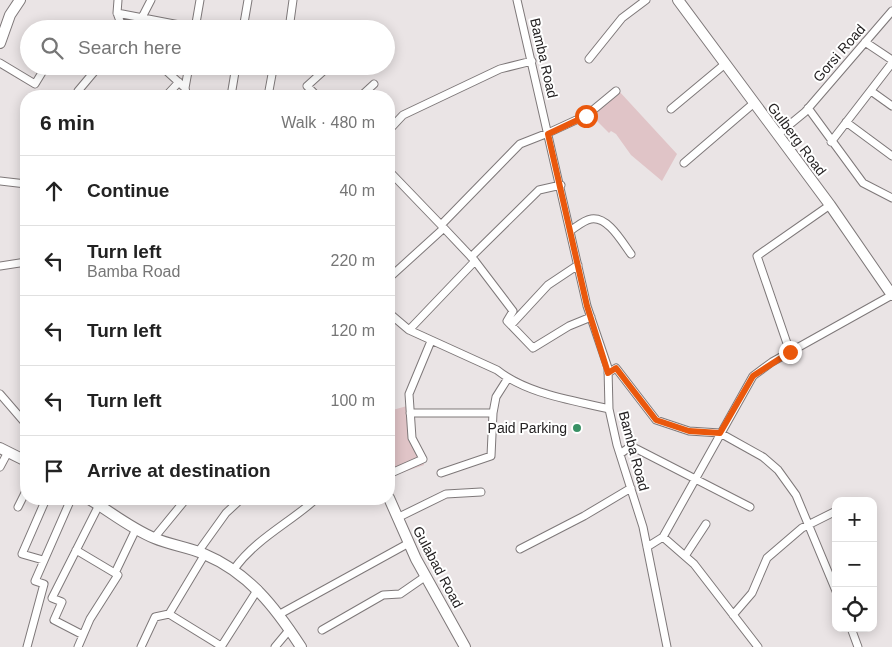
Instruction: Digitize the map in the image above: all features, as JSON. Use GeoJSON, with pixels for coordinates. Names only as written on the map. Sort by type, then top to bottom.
{"type":"FeatureCollection","features":[{"type":"Feature","properties":{"kind":"street"},"geometry":{"type":"LineString","coordinates":[[0,43],[10,14],[20,0]]}},
{"type":"Feature","properties":{"kind":"street"},"geometry":{"type":"LineString","coordinates":[[118,0],[117,13],[120,20]]}},
{"type":"Feature","properties":{"kind":"street"},"geometry":{"type":"LineString","coordinates":[[142,19],[151,0]]}},
{"type":"Feature","properties":{"kind":"street"},"geometry":{"type":"LineString","coordinates":[[196,20],[200,0]]}},
{"type":"Feature","properties":{"kind":"street"},"geometry":{"type":"LineString","coordinates":[[245,20],[248,0]]}},
{"type":"Feature","properties":{"kind":"street"},"geometry":{"type":"LineString","coordinates":[[290,20],[293,0]]}},
{"type":"Feature","properties":{"kind":"street","name":"Bamba Road"},"geometry":{"type":"LineString","coordinates":[[517,0],[590,317],[608,373],[609,409],[647,547],[667,647]]}},
{"type":"Feature","properties":{"kind":"street"},"geometry":{"type":"LineString","coordinates":[[589,59],[622,18],[646,0]]}},
{"type":"Feature","properties":{"kind":"street","name":"Gulberg Road"},"geometry":{"type":"LineString","coordinates":[[678,0],[830,206],[892,295]]}},
{"type":"Feature","properties":{"kind":"street","name":"Gorsi Road"},"geometry":{"type":"LineString","coordinates":[[778,135],[806,110],[892,11]]}},
{"type":"Feature","properties":{"kind":"street"},"geometry":{"type":"LineString","coordinates":[[117,13],[148,20]]}},
{"type":"Feature","properties":{"kind":"street"},"geometry":{"type":"LineString","coordinates":[[831,142],[892,61],[866,42]]}},
{"type":"Feature","properties":{"kind":"street"},"geometry":{"type":"LineString","coordinates":[[395,124],[403,115],[500,69],[532,61]]}},
{"type":"Feature","properties":{"kind":"street"},"geometry":{"type":"LineString","coordinates":[[0,64],[35,84],[40,75]]}},
{"type":"Feature","properties":{"kind":"street"},"geometry":{"type":"LineString","coordinates":[[671,109],[725,64]]}},
{"type":"Feature","properties":{"kind":"street"},"geometry":{"type":"LineString","coordinates":[[79,90],[91,75]]}},
{"type":"Feature","properties":{"kind":"street"},"geometry":{"type":"LineString","coordinates":[[171,75],[185,88]]}},
{"type":"Feature","properties":{"kind":"street"},"geometry":{"type":"LineString","coordinates":[[185,88],[187,75]]}},
{"type":"Feature","properties":{"kind":"street"},"geometry":{"type":"LineString","coordinates":[[232,90],[234,75]]}},
{"type":"Feature","properties":{"kind":"street"},"geometry":{"type":"LineString","coordinates":[[269,90],[271,75]]}},
{"type":"Feature","properties":{"kind":"street"},"geometry":{"type":"LineString","coordinates":[[311,90],[307,86],[319,75]]}},
{"type":"Feature","properties":{"kind":"street"},"geometry":{"type":"LineString","coordinates":[[172,90],[179,82]]}},
{"type":"Feature","properties":{"kind":"street"},"geometry":{"type":"LineString","coordinates":[[368,90],[374,84]]}},
{"type":"Feature","properties":{"kind":"street"},"geometry":{"type":"LineString","coordinates":[[395,272],[443,226],[520,144],[548,134],[586,116],[616,91]]}},
{"type":"Feature","properties":{"kind":"street"},"geometry":{"type":"LineString","coordinates":[[871,91],[892,106]]}},
{"type":"Feature","properties":{"kind":"street"},"geometry":{"type":"LineString","coordinates":[[684,163],[754,103]]}},
{"type":"Feature","properties":{"kind":"street"},"geometry":{"type":"LineString","coordinates":[[806,110],[862,183],[892,198]]}},
{"type":"Feature","properties":{"kind":"street"},"geometry":{"type":"LineString","coordinates":[[846,122],[892,156]]}},
{"type":"Feature","properties":{"kind":"street"},"geometry":{"type":"LineString","coordinates":[[395,177],[473,259],[513,311],[507,321],[533,348],[569,326],[590,317]]}},
{"type":"Feature","properties":{"kind":"street"},"geometry":{"type":"LineString","coordinates":[[0,181],[20,183]]}},
{"type":"Feature","properties":{"kind":"street"},"geometry":{"type":"LineString","coordinates":[[409,330],[539,190],[560,186]]}},
{"type":"Feature","properties":{"kind":"street"},"geometry":{"type":"LineString","coordinates":[[790,352],[757,256],[830,206]]}},
{"type":"Feature","properties":{"kind":"street"},"geometry":{"type":"LineString","coordinates":[[570,231],[588,219],[594,218],[605,222],[631,254]]}},
{"type":"Feature","properties":{"kind":"street"},"geometry":{"type":"LineString","coordinates":[[0,266],[20,263]]}},
{"type":"Feature","properties":{"kind":"street"},"geometry":{"type":"LineString","coordinates":[[511,325],[548,285],[578,265]]}},
{"type":"Feature","properties":{"kind":"street"},"geometry":{"type":"LineString","coordinates":[[647,547],[663,538],[695,477],[753,376],[790,352],[892,295]]}},
{"type":"Feature","properties":{"kind":"street"},"geometry":{"type":"LineString","coordinates":[[395,318],[409,330],[497,370],[508,378],[540,391],[609,409]]}},
{"type":"Feature","properties":{"kind":"street"},"geometry":{"type":"LineString","coordinates":[[395,471],[423,459],[412,438],[409,394],[430,341]]}},
{"type":"Feature","properties":{"kind":"street"},"geometry":{"type":"LineString","coordinates":[[608,373],[616,368],[656,420],[689,431],[720,433],[763,457],[778,470],[796,495],[834,587]]}},
{"type":"Feature","properties":{"kind":"street"},"geometry":{"type":"LineString","coordinates":[[441,473],[491,456],[493,413],[496,397],[508,378]]}},
{"type":"Feature","properties":{"kind":"street"},"geometry":{"type":"LineString","coordinates":[[0,394],[20,417]]}},
{"type":"Feature","properties":{"kind":"street"},"geometry":{"type":"LineString","coordinates":[[410,413],[493,413]]}},
{"type":"Feature","properties":{"kind":"street"},"geometry":{"type":"LineString","coordinates":[[620,454],[631,446],[695,477],[750,507]]}},
{"type":"Feature","properties":{"kind":"street"},"geometry":{"type":"LineString","coordinates":[[0,467],[4,450],[20,458]]}},
{"type":"Feature","properties":{"kind":"street"},"geometry":{"type":"LineString","coordinates":[[520,549],[584,516],[631,488]]}},
{"type":"Feature","properties":{"kind":"street"},"geometry":{"type":"LineString","coordinates":[[397,518],[446,494],[481,492]]}},
{"type":"Feature","properties":{"kind":"street"},"geometry":{"type":"LineString","coordinates":[[18,507],[20,503]]}},
{"type":"Feature","properties":{"kind":"street"},"geometry":{"type":"LineString","coordinates":[[43,505],[22,554],[43,560]]}},
{"type":"Feature","properties":{"kind":"street"},"geometry":{"type":"LineString","coordinates":[[27,647],[44,584],[35,581],[68,505]]}},
{"type":"Feature","properties":{"kind":"street"},"geometry":{"type":"LineString","coordinates":[[83,635],[54,620],[62,602],[52,598],[100,505],[136,529],[154,538],[201,553],[234,569],[258,589],[280,614],[301,647]]}},
{"type":"Feature","properties":{"kind":"street"},"geometry":{"type":"LineString","coordinates":[[154,538],[181,505]]}},
{"type":"Feature","properties":{"kind":"street"},"geometry":{"type":"LineString","coordinates":[[169,614],[201,553],[226,513],[235,505]]}},
{"type":"Feature","properties":{"kind":"street"},"geometry":{"type":"LineString","coordinates":[[234,569],[247,552],[265,536],[296,517],[309,505]]}},
{"type":"Feature","properties":{"kind":"street","name":"Gulabad Road"},"geometry":{"type":"LineString","coordinates":[[392,505],[409,544],[465,647]]}},
{"type":"Feature","properties":{"kind":"street"},"geometry":{"type":"LineString","coordinates":[[733,614],[752,594],[767,558],[809,524],[832,514]]}},
{"type":"Feature","properties":{"kind":"street"},"geometry":{"type":"LineString","coordinates":[[685,556],[706,524]]}},
{"type":"Feature","properties":{"kind":"street"},"geometry":{"type":"LineString","coordinates":[[115,573],[136,529]]}},
{"type":"Feature","properties":{"kind":"street"},"geometry":{"type":"LineString","coordinates":[[663,538],[694,564],[758,647]]}},
{"type":"Feature","properties":{"kind":"street"},"geometry":{"type":"LineString","coordinates":[[280,614],[409,544]]}},
{"type":"Feature","properties":{"kind":"street"},"geometry":{"type":"LineString","coordinates":[[76,550],[118,575],[90,619],[78,647]]}},
{"type":"Feature","properties":{"kind":"street"},"geometry":{"type":"LineString","coordinates":[[322,630],[383,595],[400,594],[426,576]]}},
{"type":"Feature","properties":{"kind":"street"},"geometry":{"type":"LineString","coordinates":[[141,647],[155,617],[169,614],[221,646],[258,589]]}},
{"type":"Feature","properties":{"kind":"street"},"geometry":{"type":"LineString","coordinates":[[275,647],[290,630]]}},
{"type":"Feature","properties":{"kind":"street"},"geometry":{"type":"LineString","coordinates":[[852,632],[858,647]]}},
{"type":"Feature","properties":{"kind":"shaded area"},"geometry":{"type":"Polygon","coordinates":[[[618,90],[677,154],[662,181],[631,155],[616,134],[611,131],[609,133],[591,115],[618,90]]]}},
{"type":"Feature","properties":{"kind":"shaded area"},"geometry":{"type":"Polygon","coordinates":[[[407,406],[424,465],[395,475],[395,409],[407,406]]]}},
{"type":"Feature","properties":{"kind":"place","name":"Paid Parking"},"geometry":{"type":"Point","coordinates":[577,428]}},
{"type":"Feature","properties":{"kind":"route"},"geometry":{"type":"LineString","coordinates":[[586,116],[548,134],[587,306],[608,373],[616,368],[656,420],[667,426],[689,431],[720,433],[753,376],[790,352]]}}]}
